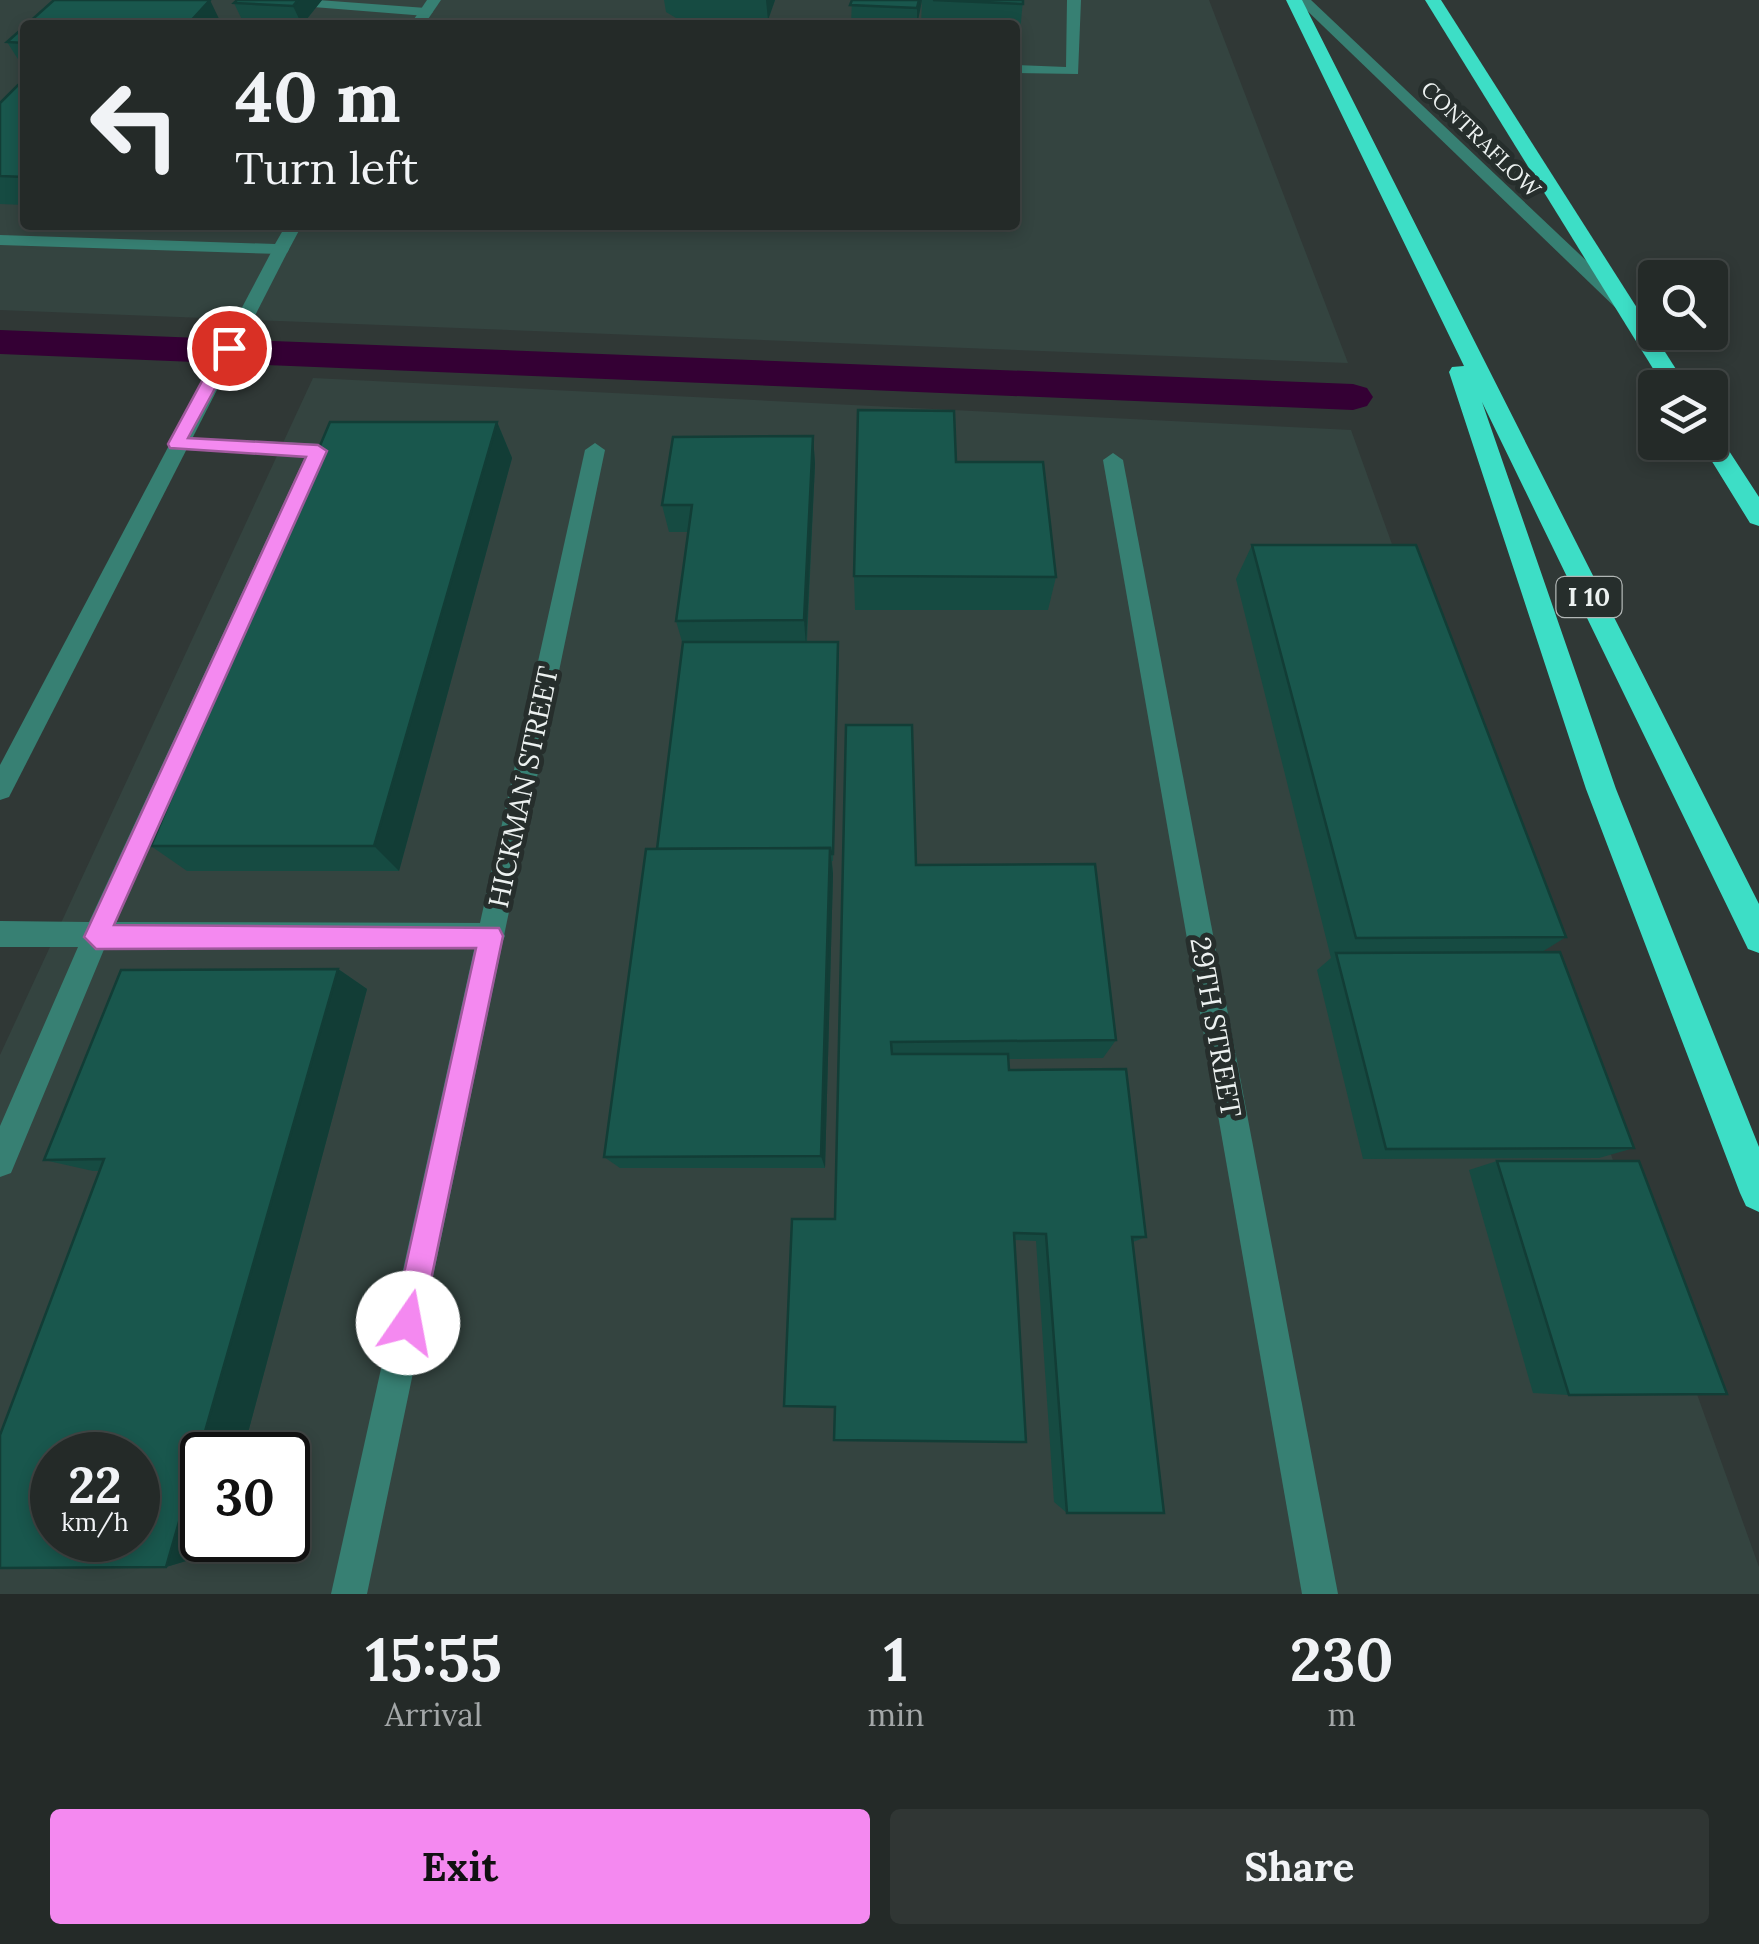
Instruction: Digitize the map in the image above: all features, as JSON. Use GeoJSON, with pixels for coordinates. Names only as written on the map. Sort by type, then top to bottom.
{"type":"FeatureCollection","features":[{"type":"Feature","properties":{"kind":"highway","name":"I 10"},"geometry":{"type":"LineString","coordinates":[[1294,0],[1759,938]]}},
{"type":"Feature","properties":{"kind":"highway"},"geometry":{"type":"LineString","coordinates":[[1433,0],[1666,370]]}},
{"type":"Feature","properties":{"kind":"highway"},"geometry":{"type":"LineString","coordinates":[[1419,256],[1600,789],[1759,1193]]}},
{"type":"Feature","properties":{"kind":"highway"},"geometry":{"type":"LineString","coordinates":[[1723,460],[1759,517]]}},
{"type":"Feature","properties":{"kind":"street"},"geometry":{"type":"LineString","coordinates":[[348,0],[430,6]]}},
{"type":"Feature","properties":{"kind":"street"},"geometry":{"type":"LineString","coordinates":[[1020,69],[1073,71],[1074,0]]}},
{"type":"Feature","properties":{"kind":"street","name":"CONTRAFLOW"},"geometry":{"type":"LineString","coordinates":[[1303,0],[1628,310]]}},
{"type":"Feature","properties":{"kind":"street"},"geometry":{"type":"LineString","coordinates":[[317,8],[366,3]]}},
{"type":"Feature","properties":{"kind":"street"},"geometry":{"type":"LineString","coordinates":[[317,8],[366,3]]}},
{"type":"Feature","properties":{"kind":"street"},"geometry":{"type":"LineString","coordinates":[[0,789],[176,444],[291,230]]}},
{"type":"Feature","properties":{"kind":"street"},"geometry":{"type":"LineString","coordinates":[[0,240],[281,250]]}},
{"type":"Feature","properties":{"kind":"street"},"geometry":{"type":"LineString","coordinates":[[0,1162],[96,937],[318,451],[176,444]]}},
{"type":"Feature","properties":{"kind":"street","name":"HICKMAN STREET"},"geometry":{"type":"LineString","coordinates":[[349,1594],[596,450]]}},
{"type":"Feature","properties":{"kind":"street","name":"29TH STREET"},"geometry":{"type":"LineString","coordinates":[[1113,460],[1320,1594]]}},
{"type":"Feature","properties":{"kind":"street"},"geometry":{"type":"LineString","coordinates":[[0,934],[491,936]]}},
{"type":"Feature","properties":{"kind":"shaded area"},"geometry":{"type":"Polygon","coordinates":[[[0,0],[1209,0],[1348,363],[0,310],[0,0]]]}},
{"type":"Feature","properties":{"kind":"shaded area"},"geometry":{"type":"Polygon","coordinates":[[[313,378],[1351,430],[1759,1567],[1759,1594],[0,1594],[0,1055],[313,378]]]}},
{"type":"Feature","properties":{"kind":"building"},"geometry":{"type":"Polygon","coordinates":[[[54,0],[210,0],[192,20],[32,20],[54,0]]]}},
{"type":"Feature","properties":{"kind":"building"},"geometry":{"type":"Polygon","coordinates":[[[298,0],[293,6],[234,3],[298,0]]]}},
{"type":"Feature","properties":{"kind":"building"},"geometry":{"type":"Polygon","coordinates":[[[852,0],[919,0],[917,8],[850,5],[852,0]]]}},
{"type":"Feature","properties":{"kind":"building"},"geometry":{"type":"Polygon","coordinates":[[[933,0],[1023,0],[1023,4],[933,0]]]}},
{"type":"Feature","properties":{"kind":"building"},"geometry":{"type":"Polygon","coordinates":[[[20,30],[20,43],[7,42],[20,30]]]}},
{"type":"Feature","properties":{"kind":"building"},"geometry":{"type":"Polygon","coordinates":[[[20,85],[20,177],[0,176],[0,103],[20,85]]]}},
{"type":"Feature","properties":{"kind":"building"},"geometry":{"type":"Polygon","coordinates":[[[858,410],[954,411],[956,462],[1043,462],[1056,577],[854,576],[858,410]]]}},
{"type":"Feature","properties":{"kind":"building"},"geometry":{"type":"Polygon","coordinates":[[[330,422],[497,422],[374,846],[151,846],[330,422]]]}},
{"type":"Feature","properties":{"kind":"building"},"geometry":{"type":"Polygon","coordinates":[[[813,436],[804,620],[676,621],[692,505],[662,505],[673,437],[813,436]]]}},
{"type":"Feature","properties":{"kind":"building"},"geometry":{"type":"Polygon","coordinates":[[[1252,545],[1416,545],[1566,937],[1356,938],[1252,545]]]}},
{"type":"Feature","properties":{"kind":"building"},"geometry":{"type":"Polygon","coordinates":[[[683,642],[838,642],[833,854],[830,848],[657,849],[683,642]]]}},
{"type":"Feature","properties":{"kind":"building"},"geometry":{"type":"Polygon","coordinates":[[[846,725],[912,725],[916,865],[1095,864],[1116,1040],[891,1042],[892,1054],[1008,1054],[1009,1070],[1126,1069],[1146,1237],[1132,1237],[1164,1513],[1067,1513],[1046,1234],[1014,1233],[1026,1442],[834,1440],[835,1407],[784,1406],[792,1219],[835,1219],[846,725]]]}},
{"type":"Feature","properties":{"kind":"building"},"geometry":{"type":"Polygon","coordinates":[[[830,848],[821,1156],[604,1157],[646,849],[830,848]]]}},
{"type":"Feature","properties":{"kind":"building"},"geometry":{"type":"Polygon","coordinates":[[[1560,952],[1634,1148],[1386,1149],[1336,953],[1560,952]]]}},
{"type":"Feature","properties":{"kind":"building"},"geometry":{"type":"Polygon","coordinates":[[[338,969],[205,1432],[180,1432],[180,1518],[166,1567],[0,1568],[0,1435],[104,1159],[44,1160],[121,970],[338,969]]]}},
{"type":"Feature","properties":{"kind":"building"},"geometry":{"type":"Polygon","coordinates":[[[1497,1161],[1639,1161],[1727,1394],[1569,1395],[1497,1161]]]}},
{"type":"Feature","properties":{"kind":"waterway"},"geometry":{"type":"LineString","coordinates":[[0,342],[1353,397]]}},
{"type":"Feature","properties":{"kind":"route"},"geometry":{"type":"LineString","coordinates":[[229,348],[176,444],[318,451],[96,937],[491,936],[408,1323]]}}]}
